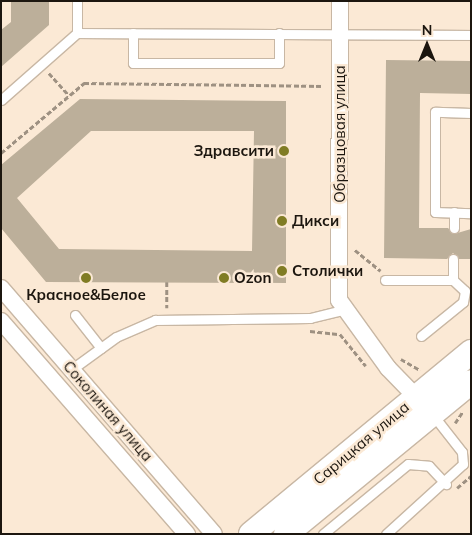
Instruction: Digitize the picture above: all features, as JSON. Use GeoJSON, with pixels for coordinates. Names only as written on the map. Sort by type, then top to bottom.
{"type":"FeatureCollection","features":[{"type":"Feature","properties":{"kind":"street","name":"Образцовая улица"},"geometry":{"type":"LineString","coordinates":[[340,1],[342,310]]}},
{"type":"Feature","properties":{"kind":"street","name":"Соколиная улица"},"geometry":{"type":"LineString","coordinates":[[1,288],[214,534]]}},
{"type":"Feature","properties":{"kind":"street"},"geometry":{"type":"LineString","coordinates":[[342,310],[424,405]]}},
{"type":"Feature","properties":{"kind":"street","name":"Соколиная улица"},"geometry":{"type":"LineString","coordinates":[[1,321],[187,534]]}},
{"type":"Feature","properties":{"kind":"street","name":"Сарицкая улица"},"geometry":{"type":"LineString","coordinates":[[286,534],[424,405],[471,352]]}},
{"type":"Feature","properties":{"kind":"street"},"geometry":{"type":"LineString","coordinates":[[56,384],[72,369]]}},
{"type":"Feature","properties":{"kind":"street","name":"Сарицкая улица"},"geometry":{"type":"LineString","coordinates":[[251,534],[424,405],[471,382]]}},
{"type":"Feature","properties":{"kind":"lane"},"geometry":{"type":"LineString","coordinates":[[77,1],[78,33]]}},
{"type":"Feature","properties":{"kind":"lane"},"geometry":{"type":"LineString","coordinates":[[1,100],[78,33],[471,35]]}},
{"type":"Feature","properties":{"kind":"lane"},"geometry":{"type":"LineString","coordinates":[[133,33],[132,63],[279,63],[279,33]]}},
{"type":"Feature","properties":{"kind":"lane"},"geometry":{"type":"LineString","coordinates":[[471,112],[436,112],[435,212],[471,212]]}},
{"type":"Feature","properties":{"kind":"lane"},"geometry":{"type":"LineString","coordinates":[[454,212],[454,228]]}},
{"type":"Feature","properties":{"kind":"lane"},"geometry":{"type":"LineString","coordinates":[[452,280],[453,259]]}},
{"type":"Feature","properties":{"kind":"lane"},"geometry":{"type":"LineString","coordinates":[[389,281],[452,280],[465,291],[463,302],[421,336]]}},
{"type":"Feature","properties":{"kind":"lane"},"geometry":{"type":"LineString","coordinates":[[72,369],[101,348],[134,328],[168,318],[310,318],[342,310]]}},
{"type":"Feature","properties":{"kind":"lane"},"geometry":{"type":"LineString","coordinates":[[75,316],[101,348]]}},
{"type":"Feature","properties":{"kind":"lane"},"geometry":{"type":"LineString","coordinates":[[386,534],[446,484],[463,464],[462,452],[424,405]]}},
{"type":"Feature","properties":{"kind":"lane"},"geometry":{"type":"LineString","coordinates":[[322,534],[408,464],[429,466],[446,484]]}},
{"type":"Feature","properties":{"kind":"path"},"geometry":{"type":"LineString","coordinates":[[41,65],[70,95]]}},
{"type":"Feature","properties":{"kind":"path"},"geometry":{"type":"LineString","coordinates":[[1,153],[84,83],[323,86]]}},
{"type":"Feature","properties":{"kind":"path"},"geometry":{"type":"LineString","coordinates":[[355,250],[389,281]]}},
{"type":"Feature","properties":{"kind":"path"},"geometry":{"type":"LineString","coordinates":[[167,282],[168,318]]}},
{"type":"Feature","properties":{"kind":"path"},"geometry":{"type":"LineString","coordinates":[[310,331],[340,334],[369,369]]}},
{"type":"Feature","properties":{"kind":"path"},"geometry":{"type":"LineString","coordinates":[[402,359],[423,371]]}},
{"type":"Feature","properties":{"kind":"building"},"geometry":{"type":"Polygon","coordinates":[[[11,1],[49,1],[49,25],[1,67],[1,30],[11,22],[11,1]]]}},
{"type":"Feature","properties":{"kind":"building"},"geometry":{"type":"Polygon","coordinates":[[[386,60],[471,61],[471,94],[420,93],[419,228],[448,228],[454,234],[471,229],[471,259],[459,259],[453,253],[447,259],[384,258],[386,60]]]}},
{"type":"Feature","properties":{"kind":"building"},"geometry":{"type":"Polygon","coordinates":[[[80,99],[286,101],[286,283],[46,282],[1,228],[1,165],[80,99]],[[91,131],[17,198],[59,249],[252,251],[254,131],[91,131]]]}},
{"type":"Feature","properties":{"kind":"place","name":"Здравсити"},"geometry":{"type":"Point","coordinates":[284,151]}},
{"type":"Feature","properties":{"kind":"place","name":"Дикси"},"geometry":{"type":"Point","coordinates":[282,221]}},
{"type":"Feature","properties":{"kind":"place","name":"Столички"},"geometry":{"type":"Point","coordinates":[282,271]}},
{"type":"Feature","properties":{"kind":"place","name":"Красное&Белое"},"geometry":{"type":"Point","coordinates":[86,278]}},
{"type":"Feature","properties":{"kind":"place","name":"Ozon"},"geometry":{"type":"Point","coordinates":[224,278]}}]}
